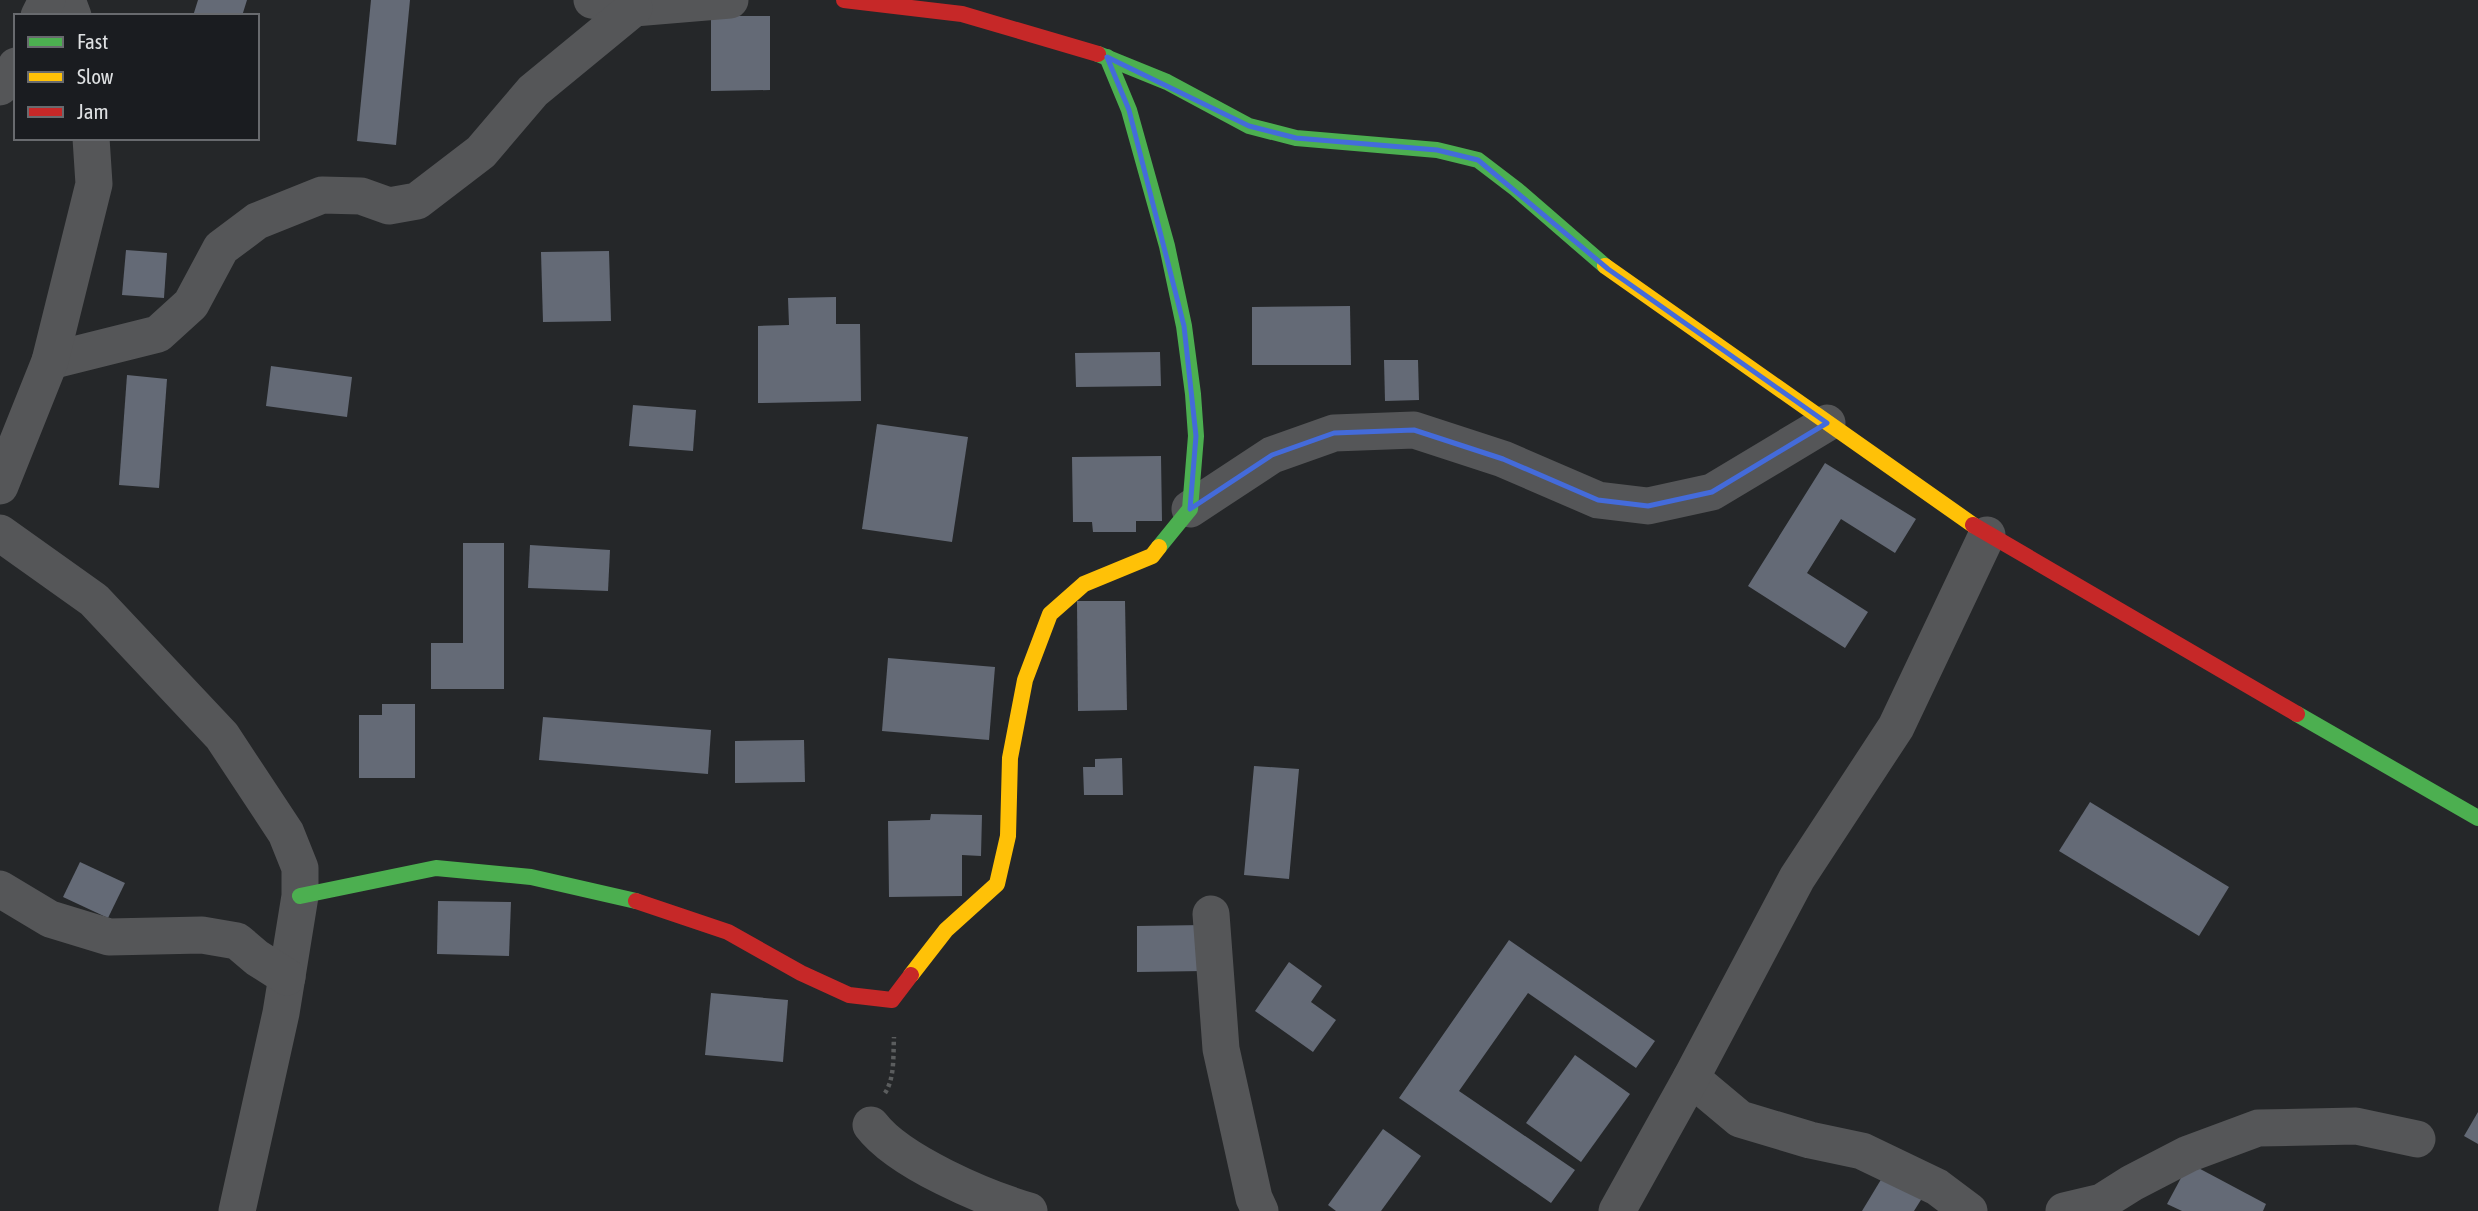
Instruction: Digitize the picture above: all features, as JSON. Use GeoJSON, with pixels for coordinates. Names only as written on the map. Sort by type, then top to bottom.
{"type":"FeatureCollection","features":[{"type":"Feature","properties":{"kind":"street"},"geometry":{"type":"LineString","coordinates":[[592,0],[634,8],[730,0]]}},
{"type":"Feature","properties":{"kind":"street"},"geometry":{"type":"LineString","coordinates":[[844,0],[961,7],[1107,57],[1167,82],[1249,126],[1296,138],[1437,150],[1478,160],[1516,189],[1608,269],[1987,535],[2478,818]]}},
{"type":"Feature","properties":{"kind":"street"},"geometry":{"type":"LineString","coordinates":[[50,361],[158,334],[191,304],[221,248],[257,222],[322,195],[361,196],[389,206],[418,201],[481,152],[533,92],[634,8]]}},
{"type":"Feature","properties":{"kind":"street"},"geometry":{"type":"LineString","coordinates":[[1107,57],[1129,110],[1167,246],[1184,326],[1193,394],[1195,436],[1190,509]]}},
{"type":"Feature","properties":{"kind":"street"},"geometry":{"type":"LineString","coordinates":[[0,87],[14,70]]}},
{"type":"Feature","properties":{"kind":"street"},"geometry":{"type":"LineString","coordinates":[[0,486],[50,361],[94,184],[91,140]]}},
{"type":"Feature","properties":{"kind":"street"},"geometry":{"type":"LineString","coordinates":[[300,895],[436,868],[531,877],[620,895],[716,928],[849,995],[892,1000],[946,930],[997,884],[1008,836],[1010,758],[1025,680],[1050,614],[1084,584],[1152,556],[1190,509],[1272,455],[1334,433],[1414,430],[1503,459],[1598,500],[1648,506],[1712,492],[1827,423]]}},
{"type":"Feature","properties":{"kind":"street"},"geometry":{"type":"LineString","coordinates":[[0,534],[94,600],[222,736],[285,833],[300,868],[300,895],[287,977],[236,1211]]}},
{"type":"Feature","properties":{"kind":"street"},"geometry":{"type":"LineString","coordinates":[[1617,1211],[1797,878],[1896,727],[1987,535]]}},
{"type":"Feature","properties":{"kind":"street"},"geometry":{"type":"LineString","coordinates":[[0,888],[50,919],[109,937],[202,935],[237,941],[257,958],[287,977]]}},
{"type":"Feature","properties":{"kind":"street"},"geometry":{"type":"LineString","coordinates":[[1210,915],[1220,1049],[1254,1199],[1260,1211]]}},
{"type":"Feature","properties":{"kind":"street"},"geometry":{"type":"LineString","coordinates":[[1691,1078],[1740,1119],[1810,1140],[1862,1151],[1937,1187],[1969,1211]]}},
{"type":"Feature","properties":{"kind":"street"},"geometry":{"type":"LineString","coordinates":[[871,1125],[881,1139],[908,1157],[994,1200],[1029,1211]]}},
{"type":"Feature","properties":{"kind":"street"},"geometry":{"type":"LineString","coordinates":[[2064,1211],[2102,1202],[2188,1154],[2258,1128],[2356,1126],[2417,1139]]}},
{"type":"Feature","properties":{"kind":"path"},"geometry":{"type":"LineString","coordinates":[[871,1125],[875,1108],[889,1087],[892,1072],[895,1034],[892,1000]]}},
{"type":"Feature","properties":{"kind":"highlighted area"},"geometry":{"type":"Polygon","coordinates":[[[1107,57],[1249,126],[1296,138],[1437,150],[1478,160],[1608,269],[1827,423],[1712,492],[1648,506],[1598,500],[1503,459],[1414,430],[1334,433],[1272,455],[1190,509],[1196,436],[1184,326],[1129,110],[1107,57]]]}},
{"type":"Feature","properties":{"kind":"building"},"geometry":{"type":"Polygon","coordinates":[[[198,0],[247,0],[243,14],[194,14],[198,0]]]}},
{"type":"Feature","properties":{"kind":"building"},"geometry":{"type":"Polygon","coordinates":[[[371,0],[410,0],[396,145],[357,141],[371,0]]]}},
{"type":"Feature","properties":{"kind":"building"},"geometry":{"type":"Polygon","coordinates":[[[711,16],[770,16],[770,90],[711,91],[711,16]]]}},
{"type":"Feature","properties":{"kind":"building"},"geometry":{"type":"Polygon","coordinates":[[[126,250],[167,253],[164,298],[122,295],[126,250]]]}},
{"type":"Feature","properties":{"kind":"building"},"geometry":{"type":"Polygon","coordinates":[[[609,251],[611,321],[543,322],[541,252],[609,251]]]}},
{"type":"Feature","properties":{"kind":"building"},"geometry":{"type":"Polygon","coordinates":[[[836,297],[836,324],[860,324],[861,401],[758,403],[758,326],[789,325],[788,298],[836,297]]]}},
{"type":"Feature","properties":{"kind":"building"},"geometry":{"type":"Polygon","coordinates":[[[1350,306],[1351,365],[1252,365],[1252,307],[1350,306]]]}},
{"type":"Feature","properties":{"kind":"building"},"geometry":{"type":"Polygon","coordinates":[[[1160,352],[1161,386],[1076,387],[1075,353],[1160,352]]]}},
{"type":"Feature","properties":{"kind":"building"},"geometry":{"type":"Polygon","coordinates":[[[1384,360],[1418,360],[1419,400],[1385,401],[1384,360]]]}},
{"type":"Feature","properties":{"kind":"building"},"geometry":{"type":"Polygon","coordinates":[[[271,366],[352,377],[347,417],[266,406],[271,366]]]}},
{"type":"Feature","properties":{"kind":"building"},"geometry":{"type":"Polygon","coordinates":[[[127,375],[167,379],[159,488],[119,485],[127,375]]]}},
{"type":"Feature","properties":{"kind":"building"},"geometry":{"type":"Polygon","coordinates":[[[633,405],[696,410],[693,451],[629,446],[633,405]]]}},
{"type":"Feature","properties":{"kind":"building"},"geometry":{"type":"Polygon","coordinates":[[[877,424],[968,437],[952,542],[862,529],[877,424]]]}},
{"type":"Feature","properties":{"kind":"building"},"geometry":{"type":"Polygon","coordinates":[[[1161,456],[1162,521],[1136,521],[1136,532],[1093,532],[1092,522],[1073,522],[1072,457],[1161,456]]]}},
{"type":"Feature","properties":{"kind":"building"},"geometry":{"type":"Polygon","coordinates":[[[1825,463],[1916,519],[1895,553],[1841,519],[1807,573],[1868,612],[1845,648],[1748,586],[1825,463]]]}},
{"type":"Feature","properties":{"kind":"building"},"geometry":{"type":"Polygon","coordinates":[[[463,543],[504,543],[504,689],[431,689],[431,643],[463,643],[463,543]]]}},
{"type":"Feature","properties":{"kind":"building"},"geometry":{"type":"Polygon","coordinates":[[[530,545],[610,550],[608,591],[528,588],[530,545]]]}},
{"type":"Feature","properties":{"kind":"building"},"geometry":{"type":"Polygon","coordinates":[[[1077,601],[1125,601],[1127,710],[1078,711],[1077,601]]]}},
{"type":"Feature","properties":{"kind":"building"},"geometry":{"type":"Polygon","coordinates":[[[888,658],[995,667],[989,740],[882,731],[888,658]]]}},
{"type":"Feature","properties":{"kind":"building"},"geometry":{"type":"Polygon","coordinates":[[[382,704],[415,704],[415,778],[359,778],[359,715],[382,715],[382,704]]]}},
{"type":"Feature","properties":{"kind":"building"},"geometry":{"type":"Polygon","coordinates":[[[543,717],[711,730],[708,774],[539,760],[543,717]]]}},
{"type":"Feature","properties":{"kind":"building"},"geometry":{"type":"Polygon","coordinates":[[[804,740],[805,782],[735,783],[735,741],[804,740]]]}},
{"type":"Feature","properties":{"kind":"building"},"geometry":{"type":"Polygon","coordinates":[[[1122,758],[1123,795],[1084,795],[1083,767],[1095,767],[1095,759],[1122,758]]]}},
{"type":"Feature","properties":{"kind":"building"},"geometry":{"type":"Polygon","coordinates":[[[1254,766],[1299,769],[1289,879],[1244,875],[1254,766]]]}},
{"type":"Feature","properties":{"kind":"building"},"geometry":{"type":"Polygon","coordinates":[[[2090,802],[2229,887],[2199,936],[2059,851],[2090,802]]]}},
{"type":"Feature","properties":{"kind":"building"},"geometry":{"type":"Polygon","coordinates":[[[931,814],[982,815],[981,856],[962,855],[962,896],[889,897],[888,821],[930,820],[931,814]]]}},
{"type":"Feature","properties":{"kind":"building"},"geometry":{"type":"Polygon","coordinates":[[[80,862],[125,883],[108,918],[63,897],[80,862]]]}},
{"type":"Feature","properties":{"kind":"building"},"geometry":{"type":"Polygon","coordinates":[[[438,901],[511,902],[509,956],[437,954],[438,901]]]}},
{"type":"Feature","properties":{"kind":"building"},"geometry":{"type":"Polygon","coordinates":[[[1204,925],[1204,971],[1137,972],[1137,926],[1204,925]]]}},
{"type":"Feature","properties":{"kind":"building"},"geometry":{"type":"Polygon","coordinates":[[[1509,940],[1655,1041],[1636,1068],[1528,993],[1459,1091],[1575,1170],[1551,1203],[1399,1098],[1509,940]]]}},
{"type":"Feature","properties":{"kind":"building"},"geometry":{"type":"Polygon","coordinates":[[[1289,962],[1322,986],[1311,1002],[1336,1020],[1313,1052],[1255,1011],[1289,962]]]}},
{"type":"Feature","properties":{"kind":"building"},"geometry":{"type":"Polygon","coordinates":[[[711,993],[788,1000],[783,1062],[705,1055],[711,993]]]}},
{"type":"Feature","properties":{"kind":"building"},"geometry":{"type":"Polygon","coordinates":[[[1575,1055],[1630,1094],[1581,1162],[1526,1123],[1575,1055]]]}},
{"type":"Feature","properties":{"kind":"building"},"geometry":{"type":"Polygon","coordinates":[[[2478,1112],[2478,1144],[2464,1136],[2478,1112]]]}},
{"type":"Feature","properties":{"kind":"building"},"geometry":{"type":"Polygon","coordinates":[[[1383,1129],[1421,1156],[1381,1211],[1336,1211],[1328,1205],[1383,1129]]]}},
{"type":"Feature","properties":{"kind":"building"},"geometry":{"type":"Polygon","coordinates":[[[2189,1163],[2266,1204],[2263,1211],[2182,1211],[2167,1204],[2189,1163]]]}},
{"type":"Feature","properties":{"kind":"building"},"geometry":{"type":"Polygon","coordinates":[[[1885,1173],[1924,1195],[1914,1211],[1862,1211],[1885,1173]]]}},
{"type":"Feature","properties":{"kind":"traffic: fast"},"geometry":{"type":"LineString","coordinates":[[1098,54],[1167,82],[1249,126],[1296,138],[1437,150],[1478,160],[1605,266]]}},
{"type":"Feature","properties":{"kind":"traffic: fast"},"geometry":{"type":"LineString","coordinates":[[1107,57],[1129,110],[1167,246],[1184,326],[1193,394],[1196,436],[1190,509],[1159,547]]}},
{"type":"Feature","properties":{"kind":"traffic: fast"},"geometry":{"type":"LineString","coordinates":[[2297,714],[2478,818]]}},
{"type":"Feature","properties":{"kind":"traffic: fast"},"geometry":{"type":"LineString","coordinates":[[300,896],[436,868],[531,877],[636,901]]}},
{"type":"Feature","properties":{"kind":"traffic: slow"},"geometry":{"type":"LineString","coordinates":[[1605,266],[1973,525]]}},
{"type":"Feature","properties":{"kind":"traffic: slow"},"geometry":{"type":"LineString","coordinates":[[911,975],[946,930],[997,884],[1008,836],[1010,758],[1025,680],[1050,614],[1084,584],[1152,556],[1159,547]]}},
{"type":"Feature","properties":{"kind":"traffic: jam"},"geometry":{"type":"LineString","coordinates":[[844,0],[962,14],[1098,54]]}},
{"type":"Feature","properties":{"kind":"traffic: jam"},"geometry":{"type":"LineString","coordinates":[[1973,525],[2297,714]]}},
{"type":"Feature","properties":{"kind":"traffic: jam"},"geometry":{"type":"LineString","coordinates":[[636,901],[728,932],[801,973],[849,995],[892,1000],[911,975]]}}]}
